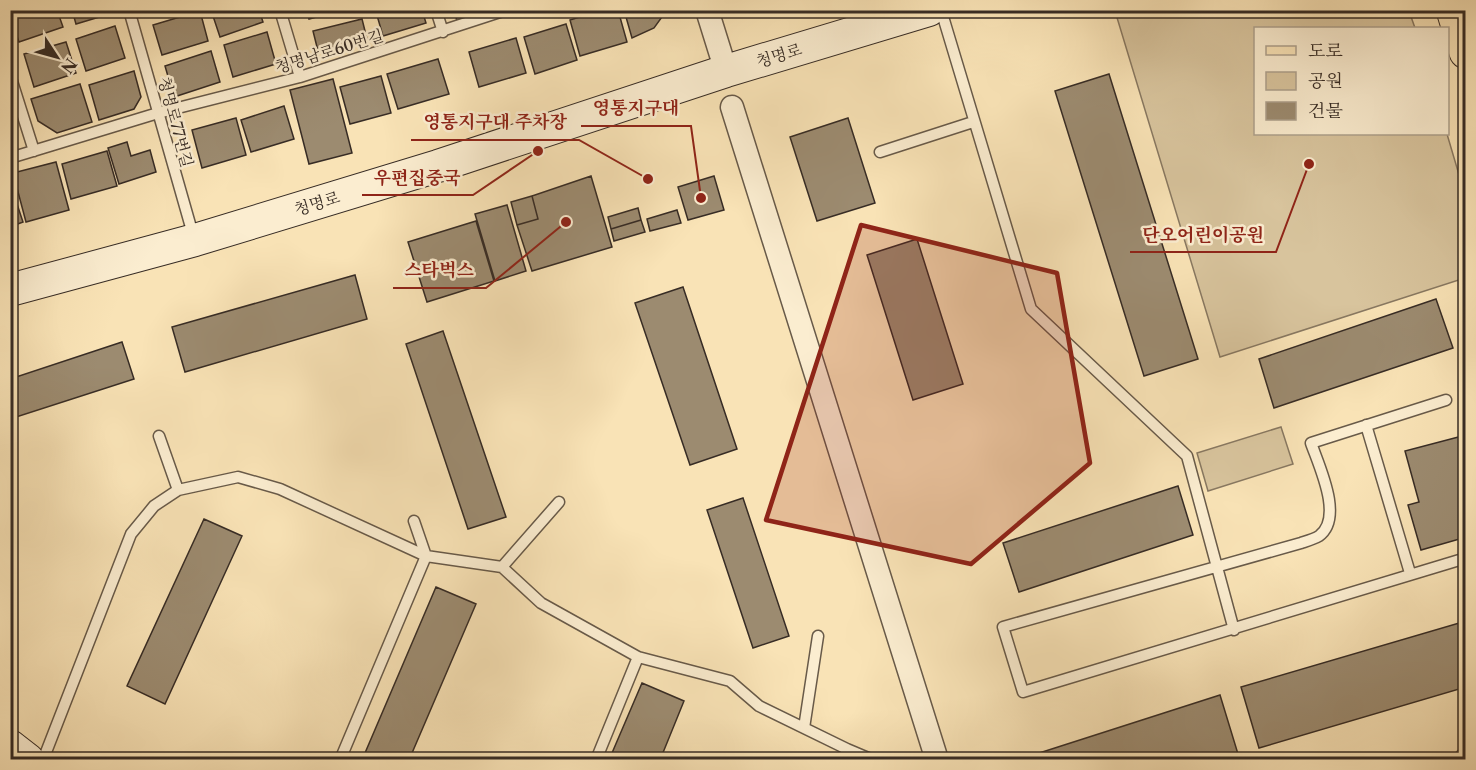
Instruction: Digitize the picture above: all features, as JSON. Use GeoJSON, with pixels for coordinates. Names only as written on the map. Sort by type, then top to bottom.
{"type":"FeatureCollection","features":[{"type":"Feature","properties":{"kind":"main road"},"geometry":{"type":"LineString","coordinates":[[1454,10],[1466,52]]}},
{"type":"Feature","properties":{"kind":"street"},"geometry":{"type":"LineString","coordinates":[[707,10],[726,71]]}},
{"type":"Feature","properties":{"kind":"street","name":"청명로"},"geometry":{"type":"LineString","coordinates":[[10,290],[195,240],[507,145],[726,71],[929,10]]}},
{"type":"Feature","properties":{"kind":"street"},"geometry":{"type":"LineString","coordinates":[[732,106],[937,759]]}},
{"type":"Feature","properties":{"kind":"street"},"geometry":{"type":"LineString","coordinates":[[10,746],[28,759]]}},
{"type":"Feature","properties":{"kind":"lane","name":"청명로77번길"},"geometry":{"type":"LineString","coordinates":[[129,10],[195,240]]}},
{"type":"Feature","properties":{"kind":"lane"},"geometry":{"type":"LineString","coordinates":[[280,10],[300,77]]}},
{"type":"Feature","properties":{"kind":"lane"},"geometry":{"type":"LineString","coordinates":[[436,10],[443,32]]}},
{"type":"Feature","properties":{"kind":"lane","name":"청명남로60번길"},"geometry":{"type":"LineString","coordinates":[[10,158],[158,113],[300,77],[506,10]]}},
{"type":"Feature","properties":{"kind":"lane"},"geometry":{"type":"LineString","coordinates":[[942,10],[1031,309],[1187,456],[1233,630]]}},
{"type":"Feature","properties":{"kind":"lane"},"geometry":{"type":"LineString","coordinates":[[10,75],[34,151]]}},
{"type":"Feature","properties":{"kind":"lane"},"geometry":{"type":"LineString","coordinates":[[880,152],[974,122]]}},
{"type":"Feature","properties":{"kind":"lane"},"geometry":{"type":"LineString","coordinates":[[1446,400],[1311,443],[1331,508],[1329,523],[1320,536],[1003,627],[1023,692],[1233,630],[1410,573],[1466,558]]}},
{"type":"Feature","properties":{"kind":"lane"},"geometry":{"type":"LineString","coordinates":[[1366,425],[1410,573]]}},
{"type":"Feature","properties":{"kind":"lane"},"geometry":{"type":"LineString","coordinates":[[159,436],[178,490]]}},
{"type":"Feature","properties":{"kind":"lane"},"geometry":{"type":"LineString","coordinates":[[43,759],[131,534],[154,506],[178,490],[238,477],[280,489],[426,556],[502,567],[541,603],[638,657],[730,681],[759,706],[804,728],[845,754],[873,759]]}},
{"type":"Feature","properties":{"kind":"lane"},"geometry":{"type":"LineString","coordinates":[[502,567],[559,502]]}},
{"type":"Feature","properties":{"kind":"lane"},"geometry":{"type":"LineString","coordinates":[[340,759],[426,556],[414,521]]}},
{"type":"Feature","properties":{"kind":"lane"},"geometry":{"type":"LineString","coordinates":[[804,728],[818,636]]}},
{"type":"Feature","properties":{"kind":"lane"},"geometry":{"type":"LineString","coordinates":[[596,759],[638,657]]}},
{"type":"Feature","properties":{"kind":"highlighted area"},"geometry":{"type":"Polygon","coordinates":[[[861,225],[1057,273],[1090,463],[971,564],[766,520],[861,225]]]}},
{"type":"Feature","properties":{"kind":"green space"},"geometry":{"type":"Polygon","coordinates":[[[1115,11],[1409,11],[1415,27],[1254,27],[1254,135],[1447,135],[1465,195],[1465,278],[1220,357],[1115,11]]]}},
{"type":"Feature","properties":{"kind":"green space"},"geometry":{"type":"Polygon","coordinates":[[[1281,427],[1293,464],[1208,491],[1197,453],[1281,427]]]}},
{"type":"Feature","properties":{"kind":"building"},"geometry":{"type":"Polygon","coordinates":[[[57,10],[63,27],[19,42],[10,16],[10,12],[57,10]]]}},
{"type":"Feature","properties":{"kind":"building"},"geometry":{"type":"Polygon","coordinates":[[[72,10],[113,10],[113,13],[76,24],[72,10]]]}},
{"type":"Feature","properties":{"kind":"building"},"geometry":{"type":"Polygon","coordinates":[[[211,10],[259,10],[263,22],[220,37],[211,10]]]}},
{"type":"Feature","properties":{"kind":"building"},"geometry":{"type":"Polygon","coordinates":[[[306,10],[342,10],[309,19],[306,10]]]}},
{"type":"Feature","properties":{"kind":"building"},"geometry":{"type":"Polygon","coordinates":[[[422,10],[426,23],[383,36],[376,12],[422,10]]]}},
{"type":"Feature","properties":{"kind":"building"},"geometry":{"type":"Polygon","coordinates":[[[454,10],[492,10],[457,21],[454,10]]]}},
{"type":"Feature","properties":{"kind":"building"},"geometry":{"type":"Polygon","coordinates":[[[602,10],[618,10],[627,42],[580,56],[570,20],[602,10]]]}},
{"type":"Feature","properties":{"kind":"building"},"geometry":{"type":"Polygon","coordinates":[[[624,10],[667,10],[654,28],[632,38],[624,10]]]}},
{"type":"Feature","properties":{"kind":"building"},"geometry":{"type":"Polygon","coordinates":[[[200,11],[208,41],[162,55],[153,25],[200,11]]]}},
{"type":"Feature","properties":{"kind":"building"},"geometry":{"type":"Polygon","coordinates":[[[362,19],[367,39],[318,51],[313,31],[362,19]]]}},
{"type":"Feature","properties":{"kind":"building"},"geometry":{"type":"Polygon","coordinates":[[[566,24],[577,60],[535,74],[524,37],[566,24]]]}},
{"type":"Feature","properties":{"kind":"building"},"geometry":{"type":"Polygon","coordinates":[[[115,26],[125,58],[86,71],[76,39],[115,26]]]}},
{"type":"Feature","properties":{"kind":"building"},"geometry":{"type":"Polygon","coordinates":[[[267,32],[276,64],[233,77],[224,45],[267,32]]]}},
{"type":"Feature","properties":{"kind":"building"},"geometry":{"type":"Polygon","coordinates":[[[516,38],[526,73],[479,87],[469,52],[516,38]]]}},
{"type":"Feature","properties":{"kind":"building"},"geometry":{"type":"Polygon","coordinates":[[[66,42],[76,73],[34,87],[24,54],[66,42]]]}},
{"type":"Feature","properties":{"kind":"building"},"geometry":{"type":"Polygon","coordinates":[[[211,51],[220,82],[174,97],[165,66],[211,51]]]}},
{"type":"Feature","properties":{"kind":"building"},"geometry":{"type":"Polygon","coordinates":[[[438,59],[449,94],[398,109],[387,74],[438,59]]]}},
{"type":"Feature","properties":{"kind":"building"},"geometry":{"type":"Polygon","coordinates":[[[134,71],[141,97],[134,109],[99,120],[89,85],[134,71]]]}},
{"type":"Feature","properties":{"kind":"building"},"geometry":{"type":"Polygon","coordinates":[[[1109,74],[1198,359],[1144,376],[1055,91],[1109,74]]]}},
{"type":"Feature","properties":{"kind":"building"},"geometry":{"type":"Polygon","coordinates":[[[381,76],[391,113],[350,124],[340,87],[381,76]]]}},
{"type":"Feature","properties":{"kind":"building"},"geometry":{"type":"Polygon","coordinates":[[[333,79],[352,153],[309,164],[290,90],[333,79]]]}},
{"type":"Feature","properties":{"kind":"building"},"geometry":{"type":"Polygon","coordinates":[[[80,84],[92,122],[57,133],[38,121],[31,99],[80,84]]]}},
{"type":"Feature","properties":{"kind":"building"},"geometry":{"type":"Polygon","coordinates":[[[284,106],[294,139],[251,152],[241,120],[284,106]]]}},
{"type":"Feature","properties":{"kind":"building"},"geometry":{"type":"Polygon","coordinates":[[[10,112],[17,132],[10,139],[10,112]]]}},
{"type":"Feature","properties":{"kind":"building"},"geometry":{"type":"Polygon","coordinates":[[[236,118],[246,155],[202,168],[192,130],[236,118]]]}},
{"type":"Feature","properties":{"kind":"building"},"geometry":{"type":"Polygon","coordinates":[[[848,118],[875,203],[817,221],[790,137],[848,118]]]}},
{"type":"Feature","properties":{"kind":"building"},"geometry":{"type":"Polygon","coordinates":[[[127,142],[131,156],[150,150],[156,172],[119,184],[108,148],[127,142]]]}},
{"type":"Feature","properties":{"kind":"building"},"geometry":{"type":"Polygon","coordinates":[[[107,151],[117,186],[71,199],[62,164],[107,151]]]}},
{"type":"Feature","properties":{"kind":"building"},"geometry":{"type":"Polygon","coordinates":[[[56,162],[69,210],[26,222],[13,173],[56,162]]]}},
{"type":"Feature","properties":{"kind":"building"},"geometry":{"type":"Polygon","coordinates":[[[591,176],[612,247],[532,271],[517,225],[538,219],[532,196],[591,176]]]}},
{"type":"Feature","properties":{"kind":"building"},"geometry":{"type":"Polygon","coordinates":[[[714,176],[724,210],[688,220],[678,187],[714,176]]]}},
{"type":"Feature","properties":{"kind":"building"},"geometry":{"type":"Polygon","coordinates":[[[10,186],[23,222],[10,227],[10,186]]]}},
{"type":"Feature","properties":{"kind":"building"},"geometry":{"type":"Polygon","coordinates":[[[532,196],[538,219],[517,225],[511,202],[532,196]]]}},
{"type":"Feature","properties":{"kind":"building"},"geometry":{"type":"Polygon","coordinates":[[[507,205],[526,271],[495,281],[475,214],[507,205]]]}},
{"type":"Feature","properties":{"kind":"building"},"geometry":{"type":"Polygon","coordinates":[[[638,208],[641,220],[611,229],[608,217],[638,208]]]}},
{"type":"Feature","properties":{"kind":"building"},"geometry":{"type":"Polygon","coordinates":[[[677,210],[681,223],[650,231],[647,219],[677,210]]]}},
{"type":"Feature","properties":{"kind":"building"},"geometry":{"type":"Polygon","coordinates":[[[641,220],[645,232],[614,241],[611,229],[641,220]]]}},
{"type":"Feature","properties":{"kind":"building"},"geometry":{"type":"Polygon","coordinates":[[[476,221],[494,281],[427,302],[408,242],[476,221]]]}},
{"type":"Feature","properties":{"kind":"building"},"geometry":{"type":"Polygon","coordinates":[[[917,239],[963,384],[913,400],[867,255],[917,239]]]}},
{"type":"Feature","properties":{"kind":"building"},"geometry":{"type":"Polygon","coordinates":[[[355,275],[367,319],[185,372],[172,327],[355,275]]]}},
{"type":"Feature","properties":{"kind":"building"},"geometry":{"type":"Polygon","coordinates":[[[683,287],[737,449],[690,465],[635,303],[683,287]]]}},
{"type":"Feature","properties":{"kind":"building"},"geometry":{"type":"Polygon","coordinates":[[[1436,299],[1453,348],[1274,408],[1259,359],[1436,299]]]}},
{"type":"Feature","properties":{"kind":"building"},"geometry":{"type":"Polygon","coordinates":[[[443,331],[506,517],[468,529],[406,344],[443,331]]]}},
{"type":"Feature","properties":{"kind":"building"},"geometry":{"type":"Polygon","coordinates":[[[122,342],[134,379],[10,419],[10,379],[122,342]]]}},
{"type":"Feature","properties":{"kind":"building"},"geometry":{"type":"Polygon","coordinates":[[[1466,435],[1466,520],[1459,521],[1463,538],[1421,550],[1408,505],[1419,502],[1405,451],[1466,435]]]}},
{"type":"Feature","properties":{"kind":"building"},"geometry":{"type":"Polygon","coordinates":[[[1178,486],[1193,535],[1019,592],[1003,543],[1178,486]]]}},
{"type":"Feature","properties":{"kind":"building"},"geometry":{"type":"Polygon","coordinates":[[[743,498],[789,636],[753,648],[707,510],[743,498]]]}},
{"type":"Feature","properties":{"kind":"building"},"geometry":{"type":"Polygon","coordinates":[[[204,519],[242,536],[165,704],[127,686],[204,519]]]}},
{"type":"Feature","properties":{"kind":"building"},"geometry":{"type":"Polygon","coordinates":[[[436,587],[476,604],[409,760],[362,760],[436,587]]]}},
{"type":"Feature","properties":{"kind":"building"},"geometry":{"type":"Polygon","coordinates":[[[1466,621],[1466,687],[1259,748],[1241,687],[1466,621]]]}},
{"type":"Feature","properties":{"kind":"building"},"geometry":{"type":"Polygon","coordinates":[[[642,683],[684,701],[660,760],[609,760],[642,683]]]}},
{"type":"Feature","properties":{"kind":"building"},"geometry":{"type":"Polygon","coordinates":[[[1220,695],[1238,754],[1222,760],[1035,760],[1033,755],[1220,695]]]}},
{"type":"Feature","properties":{"kind":"place","name":"우편집중국"},"geometry":{"type":"Point","coordinates":[538,151]}},
{"type":"Feature","properties":{"kind":"place","name":"단오어린이공원"},"geometry":{"type":"Point","coordinates":[1309,164]}},
{"type":"Feature","properties":{"kind":"place","name":"영통지구대 주차장"},"geometry":{"type":"Point","coordinates":[648,179]}},
{"type":"Feature","properties":{"kind":"place","name":"영통지구대"},"geometry":{"type":"Point","coordinates":[701,198]}},
{"type":"Feature","properties":{"kind":"place","name":"스타벅스"},"geometry":{"type":"Point","coordinates":[566,222]}}]}
